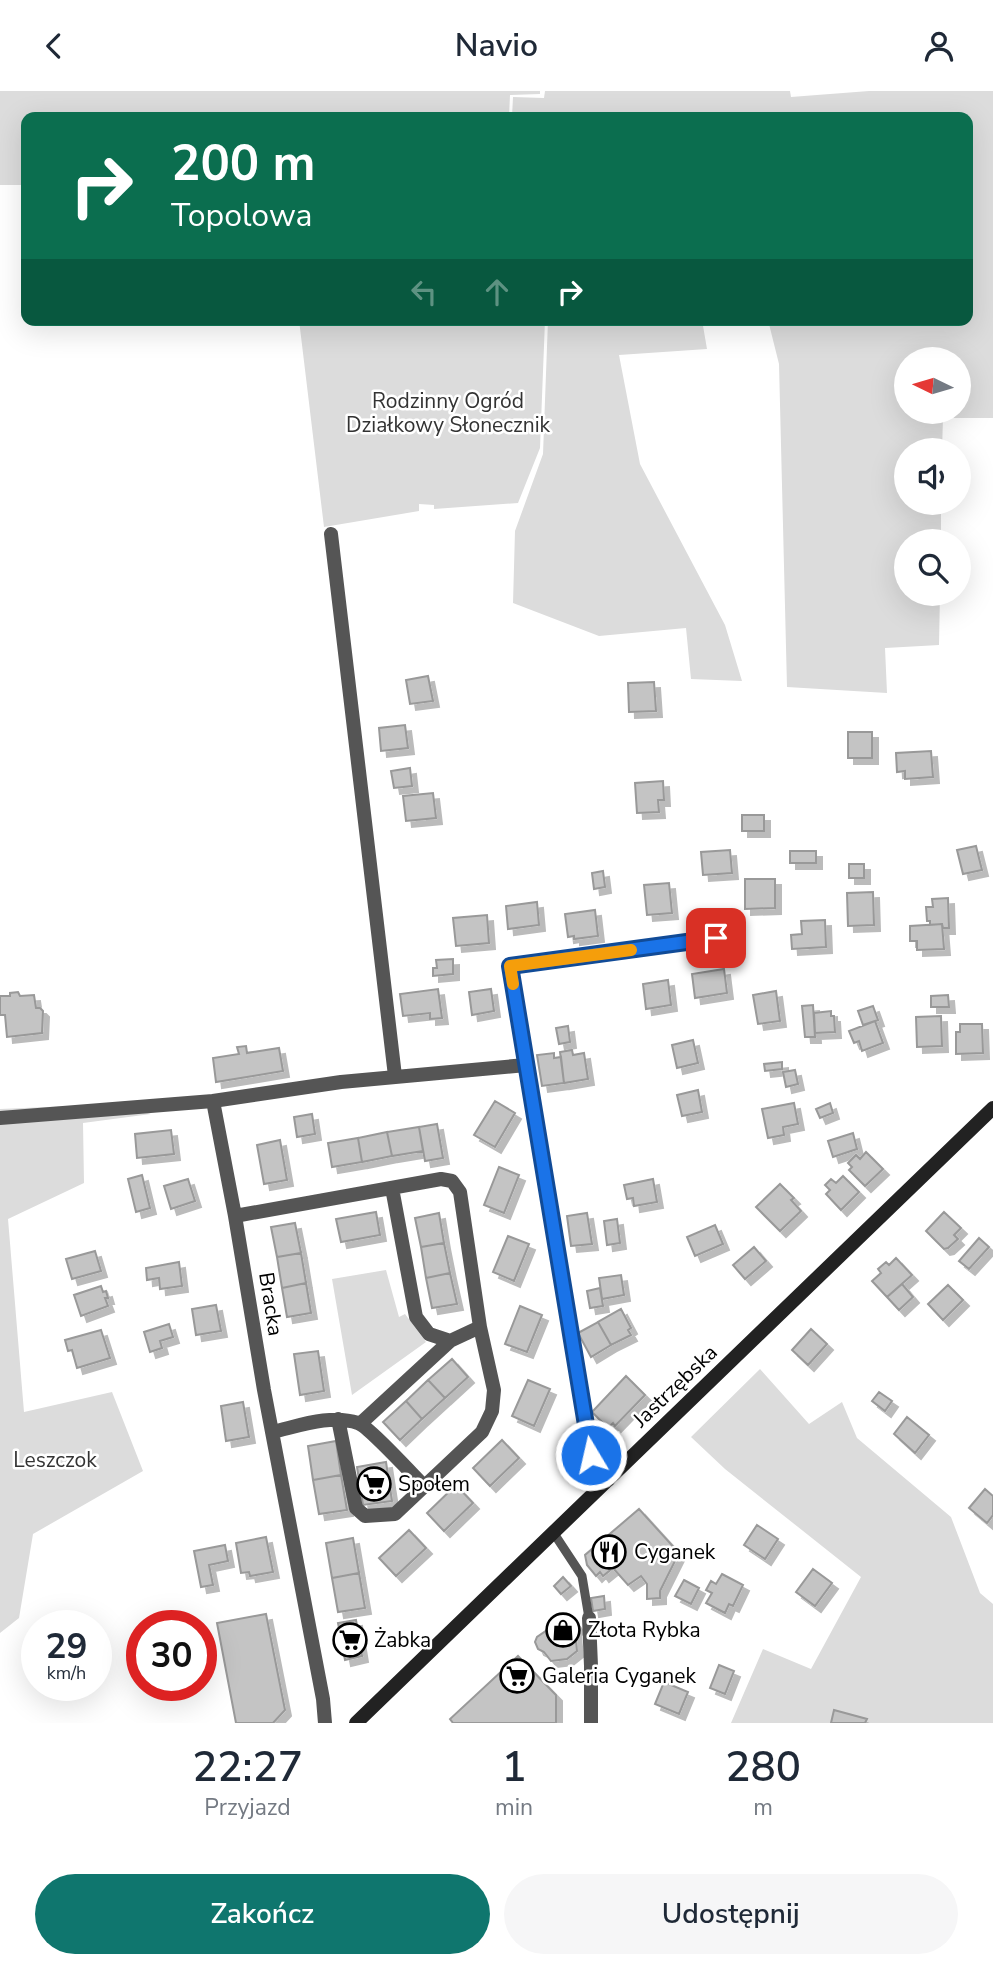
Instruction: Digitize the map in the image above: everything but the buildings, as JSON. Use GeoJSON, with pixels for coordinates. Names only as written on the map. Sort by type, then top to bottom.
{"type":"FeatureCollection","features":[{"type":"Feature","properties":{"kind":"main road","name":"Jastrzębska"},"geometry":{"type":"LineString","coordinates":[[356,1723],[993,1108]]}},
{"type":"Feature","properties":{"kind":"street"},"geometry":{"type":"LineString","coordinates":[[331,534],[395,1076]]}},
{"type":"Feature","properties":{"kind":"street"},"geometry":{"type":"LineString","coordinates":[[608,1480],[591,1455],[510,966],[739,935]]}},
{"type":"Feature","properties":{"kind":"street"},"geometry":{"type":"LineString","coordinates":[[0,1118],[213,1101],[341,1082],[526,1065]]}},
{"type":"Feature","properties":{"kind":"street","name":"Bracka"},"geometry":{"type":"LineString","coordinates":[[213,1101],[323,1699],[325,1723]]}},
{"type":"Feature","properties":{"kind":"street"},"geometry":{"type":"LineString","coordinates":[[235,1216],[442,1179],[452,1181],[460,1192],[481,1327],[494,1390],[492,1412],[482,1433],[395,1514],[365,1516],[356,1508],[338,1419]]}},
{"type":"Feature","properties":{"kind":"street"},"geometry":{"type":"LineString","coordinates":[[392,1188],[416,1317],[429,1333],[450,1341]]}},
{"type":"Feature","properties":{"kind":"street"},"geometry":{"type":"LineString","coordinates":[[360,1423],[450,1341],[481,1327]]}},
{"type":"Feature","properties":{"kind":"street"},"geometry":{"type":"LineString","coordinates":[[272,1432],[338,1419],[360,1423],[424,1486]]}},
{"type":"Feature","properties":{"kind":"street"},"geometry":{"type":"LineString","coordinates":[[589,1618],[590,1723]]}},
{"type":"Feature","properties":{"kind":"lane"},"geometry":{"type":"LineString","coordinates":[[553,1532],[582,1576],[589,1618]]}},
{"type":"Feature","properties":{"kind":"green space"},"geometry":{"type":"Polygon","coordinates":[[[0,91],[540,91],[540,94],[510,95],[509,112],[21,112],[21,185],[0,185],[0,91]]]}},
{"type":"Feature","properties":{"kind":"green space"},"geometry":{"type":"Polygon","coordinates":[[[545,91],[790,91],[791,97],[869,91],[993,91],[993,418],[971,418],[971,347],[894,347],[894,424],[943,424],[942,438],[894,438],[894,515],[941,515],[941,529],[894,529],[894,606],[940,606],[939,645],[885,648],[887,693],[787,687],[779,364],[770,326],[973,326],[973,112],[512,112],[513,97],[544,98],[545,91]]]}},
{"type":"Feature","properties":{"kind":"green space","name":"Rodzinny Ogród Działkowy Słonecznik"},"geometry":{"type":"Polygon","coordinates":[[[300,326],[545,326],[540,448],[518,503],[434,509],[434,505],[419,504],[419,511],[324,527],[300,326]]]}},
{"type":"Feature","properties":{"kind":"green space"},"geometry":{"type":"Polygon","coordinates":[[[548,326],[703,326],[707,349],[619,355],[640,464],[725,625],[742,681],[691,679],[686,628],[599,636],[513,603],[515,531],[543,454],[548,326]]]}},
{"type":"Feature","properties":{"kind":"green space","name":"Leszczok"},"geometry":{"type":"Polygon","coordinates":[[[117,1104],[151,1114],[83,1123],[84,1183],[8,1219],[24,1412],[112,1392],[143,1471],[33,1534],[19,1618],[0,1633],[0,1109],[117,1104]]]}},
{"type":"Feature","properties":{"kind":"green space"},"geometry":{"type":"Polygon","coordinates":[[[386,1270],[399,1317],[405,1314],[426,1342],[352,1395],[332,1279],[386,1270]]]}},
{"type":"Feature","properties":{"kind":"green space"},"geometry":{"type":"Polygon","coordinates":[[[760,1369],[809,1424],[842,1402],[857,1438],[951,1517],[980,1593],[993,1604],[993,1723],[731,1723],[763,1649],[811,1669],[861,1577],[725,1469],[691,1437],[760,1369]]]}},
{"type":"Feature","properties":{"kind":"slow traffic"},"geometry":{"type":"LineString","coordinates":[[513,984],[510,966],[631,950]]}},
{"type":"Feature","properties":{"kind":"place","name":"Społem"},"geometry":{"type":"Point","coordinates":[374,1484]}},
{"type":"Feature","properties":{"kind":"place","name":"Cyganek"},"geometry":{"type":"Point","coordinates":[609,1552]}},
{"type":"Feature","properties":{"kind":"place","name":"Złota Rybka"},"geometry":{"type":"Point","coordinates":[563,1630]}},
{"type":"Feature","properties":{"kind":"place","name":"Żabka"},"geometry":{"type":"Point","coordinates":[350,1640]}},
{"type":"Feature","properties":{"kind":"place","name":"Galeria Cyganek"},"geometry":{"type":"Point","coordinates":[517,1676]}},
{"type":"Feature","properties":{"kind":"route"},"geometry":{"type":"LineString","coordinates":[[591,1455],[510,966],[716,938]]}}]}
